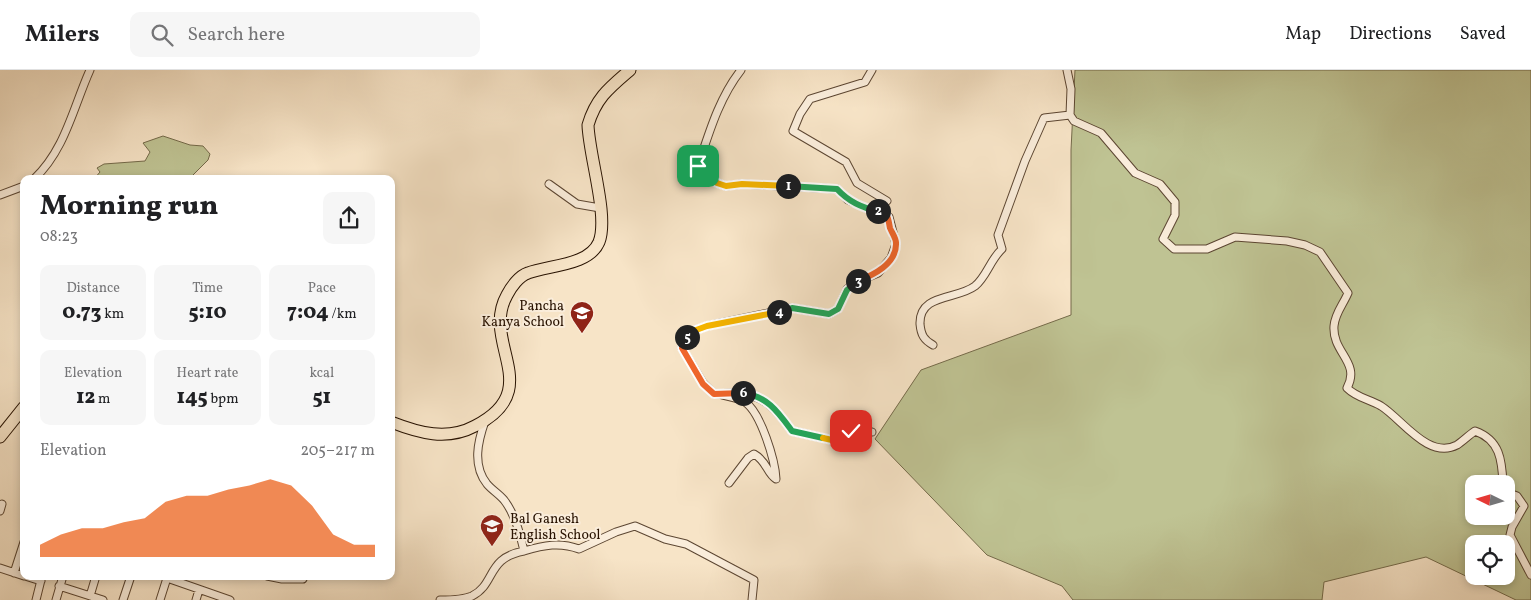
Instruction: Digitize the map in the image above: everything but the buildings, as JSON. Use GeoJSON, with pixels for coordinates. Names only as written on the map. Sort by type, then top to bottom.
{"type":"FeatureCollection","features":[{"type":"Feature","properties":{"kind":"highway"},"geometry":{"type":"LineString","coordinates":[[395,423],[424,434],[438,435],[460,432],[485,420],[500,410],[509,390],[510,379],[501,323],[507,295],[517,281],[528,273],[571,262],[592,251],[600,237],[600,208],[588,125],[592,112],[602,94],[630,70]]}},
{"type":"Feature","properties":{"kind":"highway"},"geometry":{"type":"LineString","coordinates":[[0,437],[20,412]]}},
{"type":"Feature","properties":{"kind":"street"},"geometry":{"type":"LineString","coordinates":[[38,175],[46,168],[61,145],[76,101],[90,70]]}},
{"type":"Feature","properties":{"kind":"street"},"geometry":{"type":"LineString","coordinates":[[729,483],[748,458],[754,454],[761,458],[772,476],[776,479],[775,468],[756,415],[745,402],[714,394],[703,384],[682,348],[688,333],[707,326],[792,308],[829,314],[838,309],[847,290],[856,282],[878,273],[891,258],[896,244],[889,217],[883,212],[868,209],[848,200],[837,189],[742,184],[726,186],[717,183],[698,166],[714,121],[731,82],[741,70]]}},
{"type":"Feature","properties":{"kind":"street"},"geometry":{"type":"LineString","coordinates":[[872,70],[865,82],[810,99],[800,114],[793,131],[846,162],[857,183],[887,201]]}},
{"type":"Feature","properties":{"kind":"street"},"geometry":{"type":"LineString","coordinates":[[1067,70],[1070,89],[1070,115],[1074,121],[1101,133],[1135,173],[1160,184],[1175,202],[1175,214],[1163,239],[1174,249],[1207,249],[1234,237],[1287,241],[1305,245],[1320,252],[1348,293],[1336,313],[1334,328],[1337,347],[1351,366],[1352,378],[1347,388],[1355,396],[1381,406],[1418,437],[1438,448],[1456,445],[1475,431],[1489,436],[1501,456],[1502,475]]}},
{"type":"Feature","properties":{"kind":"street"},"geometry":{"type":"LineString","coordinates":[[933,345],[926,341],[921,333],[920,315],[926,306],[946,296],[973,288],[983,278],[989,264],[1002,249],[998,235],[1025,161],[1044,118],[1070,115]]}},
{"type":"Feature","properties":{"kind":"street"},"geometry":{"type":"LineString","coordinates":[[549,184],[577,204],[600,208]]}},
{"type":"Feature","properties":{"kind":"street"},"geometry":{"type":"LineString","coordinates":[[0,195],[20,188]]}},
{"type":"Feature","properties":{"kind":"street"},"geometry":{"type":"LineString","coordinates":[[714,394],[737,392],[752,394],[764,399],[776,409],[792,431],[810,436],[832,440],[851,431],[872,432]]}},
{"type":"Feature","properties":{"kind":"street"},"geometry":{"type":"LineString","coordinates":[[485,420],[477,445],[480,470],[486,483],[505,501],[519,528],[524,551]]}},
{"type":"Feature","properties":{"kind":"street"},"geometry":{"type":"LineString","coordinates":[[1515,495],[1524,506],[1515,521]]}},
{"type":"Feature","properties":{"kind":"street"},"geometry":{"type":"LineString","coordinates":[[1513,525],[1510,535],[1531,575]]}},
{"type":"Feature","properties":{"kind":"street"},"geometry":{"type":"LineString","coordinates":[[440,600],[472,596],[479,590],[505,556],[547,544],[567,545],[579,549],[616,532],[636,526],[665,539],[686,544],[754,580],[752,600]]}},
{"type":"Feature","properties":{"kind":"street"},"geometry":{"type":"LineString","coordinates":[[14,573],[20,554]]}},
{"type":"Feature","properties":{"kind":"street"},"geometry":{"type":"LineString","coordinates":[[0,568],[20,575]]}},
{"type":"Feature","properties":{"kind":"street"},"geometry":{"type":"LineString","coordinates":[[36,600],[42,580]]}},
{"type":"Feature","properties":{"kind":"street"},"geometry":{"type":"LineString","coordinates":[[56,600],[61,580]]}},
{"type":"Feature","properties":{"kind":"street"},"geometry":{"type":"LineString","coordinates":[[90,596],[95,580]]}},
{"type":"Feature","properties":{"kind":"street"},"geometry":{"type":"LineString","coordinates":[[123,600],[130,580]]}},
{"type":"Feature","properties":{"kind":"street"},"geometry":{"type":"LineString","coordinates":[[160,600],[166,580]]}},
{"type":"Feature","properties":{"kind":"street"},"geometry":{"type":"LineString","coordinates":[[172,580],[230,600]]}},
{"type":"Feature","properties":{"kind":"street"},"geometry":{"type":"LineString","coordinates":[[59,586],[104,600]]}},
{"type":"Feature","properties":{"kind":"street"},"geometry":{"type":"LineString","coordinates":[[196,600],[199,590]]}},
{"type":"Feature","properties":{"kind":"green space"},"geometry":{"type":"Polygon","coordinates":[[[1075,70],[1531,70],[1531,600],[1516,600],[1485,585],[1515,585],[1515,535],[1465,535],[1465,576],[1426,557],[1324,582],[1322,600],[1073,600],[1062,586],[987,555],[875,439],[921,370],[1071,315],[1071,150],[1075,70]]]}},
{"type":"Feature","properties":{"kind":"green space"},"geometry":{"type":"Polygon","coordinates":[[[163,136],[190,145],[203,146],[210,154],[208,160],[193,175],[97,175],[100,172],[97,168],[104,164],[145,161],[150,152],[143,143],[163,136]]]}},
{"type":"Feature","properties":{"kind":"place","name":"Pancha Kanya School"},"geometry":{"type":"Point","coordinates":[582,334]}},
{"type":"Feature","properties":{"kind":"place","name":"Bal Ganesh English School"},"geometry":{"type":"Point","coordinates":[492,547]}},
{"type":"Feature","properties":{"kind":"route"},"geometry":{"type":"LineString","coordinates":[[698,166],[717,183],[726,186],[742,184],[837,189],[848,200],[868,209],[883,212],[889,217],[890,227],[896,244],[891,258],[878,273],[856,282],[847,290],[838,309],[829,314],[792,308],[763,316],[707,326],[688,333],[682,348],[703,384],[714,394],[737,392],[752,394],[764,399],[776,409],[792,431],[810,436],[832,440],[851,431]]}}]}
